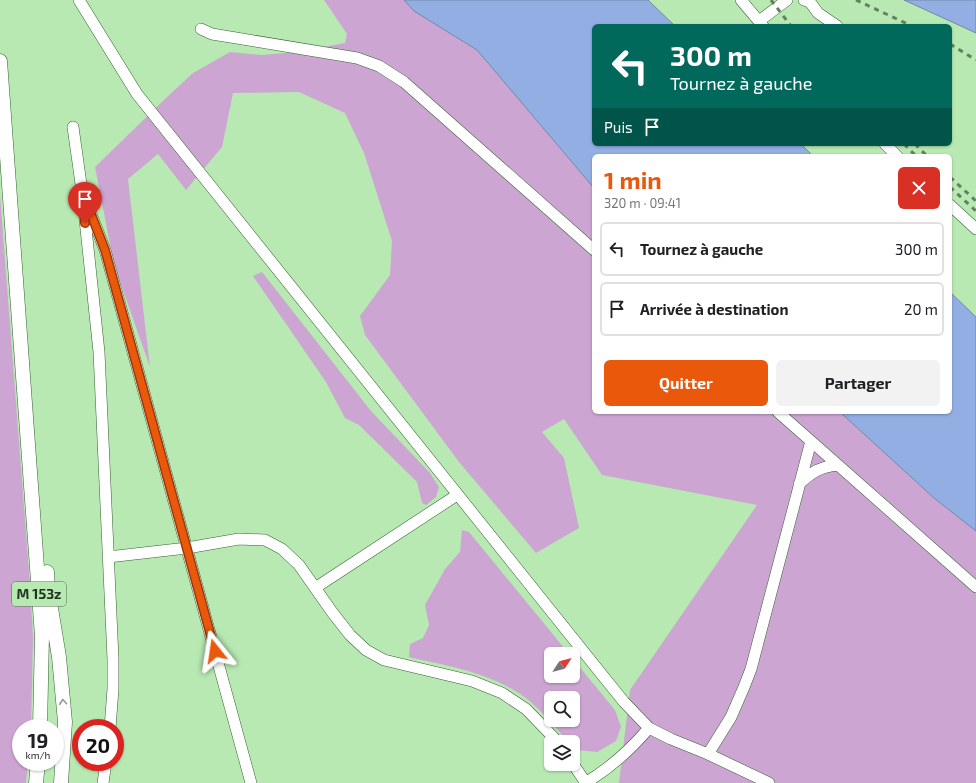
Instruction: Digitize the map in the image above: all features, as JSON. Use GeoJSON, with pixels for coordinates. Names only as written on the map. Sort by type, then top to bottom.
{"type":"FeatureCollection","features":[{"type":"Feature","properties":{"kind":"main road","name":"M 153z"},"geometry":{"type":"LineString","coordinates":[[0,61],[42,636],[40,719]]}},
{"type":"Feature","properties":{"kind":"main road"},"geometry":{"type":"LineString","coordinates":[[29,461],[44,527],[48,590],[59,656],[64,722],[60,783]]}},
{"type":"Feature","properties":{"kind":"main road"},"geometry":{"type":"LineString","coordinates":[[36,783],[37,771]]}},
{"type":"Feature","properties":{"kind":"street"},"geometry":{"type":"LineString","coordinates":[[78,0],[137,94],[624,702],[649,728],[670,739],[708,754],[769,783]]}},
{"type":"Feature","properties":{"kind":"street"},"geometry":{"type":"LineString","coordinates":[[741,0],[761,23],[787,0]]}},
{"type":"Feature","properties":{"kind":"street"},"geometry":{"type":"LineString","coordinates":[[804,0],[810,2],[818,13],[834,24]]}},
{"type":"Feature","properties":{"kind":"street"},"geometry":{"type":"LineString","coordinates":[[201,29],[212,34],[357,58],[379,66],[404,82],[592,248]]}},
{"type":"Feature","properties":{"kind":"street"},"geometry":{"type":"LineString","coordinates":[[73,127],[82,191],[99,352],[113,659],[111,719]]}},
{"type":"Feature","properties":{"kind":"street"},"geometry":{"type":"LineString","coordinates":[[886,146],[895,154]]}},
{"type":"Feature","properties":{"kind":"street"},"geometry":{"type":"LineString","coordinates":[[82,191],[105,250],[251,783]]}},
{"type":"Feature","properties":{"kind":"street"},"geometry":{"type":"LineString","coordinates":[[952,207],[976,229]]}},
{"type":"Feature","properties":{"kind":"street"},"geometry":{"type":"LineString","coordinates":[[780,414],[976,587]]}},
{"type":"Feature","properties":{"kind":"street"},"geometry":{"type":"LineString","coordinates":[[708,754],[731,717],[751,669],[811,441]]}},
{"type":"Feature","properties":{"kind":"street"},"geometry":{"type":"LineString","coordinates":[[799,484],[812,473],[825,466],[838,465]]}},
{"type":"Feature","properties":{"kind":"street"},"geometry":{"type":"LineString","coordinates":[[315,588],[457,494]]}},
{"type":"Feature","properties":{"kind":"street"},"geometry":{"type":"LineString","coordinates":[[108,557],[187,548],[239,538],[265,540],[282,549],[299,564],[350,635],[366,650],[384,660],[472,682],[502,692],[526,709],[551,735]]}},
{"type":"Feature","properties":{"kind":"street"},"geometry":{"type":"LineString","coordinates":[[578,771],[586,783],[599,775],[637,742],[649,728]]}},
{"type":"Feature","properties":{"kind":"street"},"geometry":{"type":"LineString","coordinates":[[103,783],[105,771]]}},
{"type":"Feature","properties":{"kind":"shaded area"},"geometry":{"type":"Polygon","coordinates":[[[324,0],[404,0],[414,11],[477,50],[592,186],[592,414],[842,414],[934,498],[976,531],[976,783],[619,783],[630,690],[757,505],[602,475],[564,419],[542,432],[564,458],[579,528],[536,553],[459,462],[365,335],[360,316],[390,275],[392,241],[364,153],[345,113],[299,92],[233,93],[222,147],[186,190],[158,154],[128,179],[150,367],[114,265],[95,167],[193,73],[230,52],[262,55],[297,52],[345,43],[347,34],[324,0]]]}},
{"type":"Feature","properties":{"kind":"shaded area"},"geometry":{"type":"Polygon","coordinates":[[[0,195],[33,637],[31,719],[12,719],[12,771],[27,771],[26,783],[0,783],[0,195]]]}},
{"type":"Feature","properties":{"kind":"shaded area"},"geometry":{"type":"Polygon","coordinates":[[[262,272],[371,411],[430,473],[439,487],[436,497],[426,505],[422,503],[417,482],[359,425],[345,418],[326,382],[253,276],[262,272]]]}},
{"type":"Feature","properties":{"kind":"shaded area"},"geometry":{"type":"Polygon","coordinates":[[[462,530],[469,532],[563,647],[544,647],[544,683],[580,683],[580,668],[615,710],[621,727],[616,741],[597,752],[580,750],[580,735],[562,735],[555,727],[580,727],[580,691],[544,691],[544,715],[533,704],[505,685],[458,668],[409,657],[410,644],[423,638],[429,625],[425,605],[445,569],[460,552],[462,530]]]}},
{"type":"Feature","properties":{"kind":"water"},"geometry":{"type":"Polygon","coordinates":[[[404,0],[648,0],[673,24],[592,24],[592,146],[803,146],[811,154],[592,154],[592,186],[477,50],[414,11],[404,0]]]}},
{"type":"Feature","properties":{"kind":"water"},"geometry":{"type":"Polygon","coordinates":[[[904,0],[976,0],[976,33],[904,0]]]}},
{"type":"Feature","properties":{"kind":"water"},"geometry":{"type":"Polygon","coordinates":[[[952,294],[976,317],[976,531],[934,498],[842,414],[952,414],[952,294]]]}},
{"type":"Feature","properties":{"kind":"railway"},"geometry":{"type":"LineString","coordinates":[[771,0],[789,24]]}},
{"type":"Feature","properties":{"kind":"railway"},"geometry":{"type":"LineString","coordinates":[[856,0],[908,24]]}},
{"type":"Feature","properties":{"kind":"railway"},"geometry":{"type":"LineString","coordinates":[[952,45],[976,60]]}},
{"type":"Feature","properties":{"kind":"railway"},"geometry":{"type":"LineString","coordinates":[[906,146],[914,154]]}},
{"type":"Feature","properties":{"kind":"railway"},"geometry":{"type":"LineString","coordinates":[[917,146],[925,154]]}},
{"type":"Feature","properties":{"kind":"railway"},"geometry":{"type":"LineString","coordinates":[[952,179],[976,201]]}},
{"type":"Feature","properties":{"kind":"railway"},"geometry":{"type":"LineString","coordinates":[[952,189],[976,211]]}},
{"type":"Feature","properties":{"kind":"route"},"geometry":{"type":"LineString","coordinates":[[85,223],[82,191],[105,250],[215,651]]}}]}
